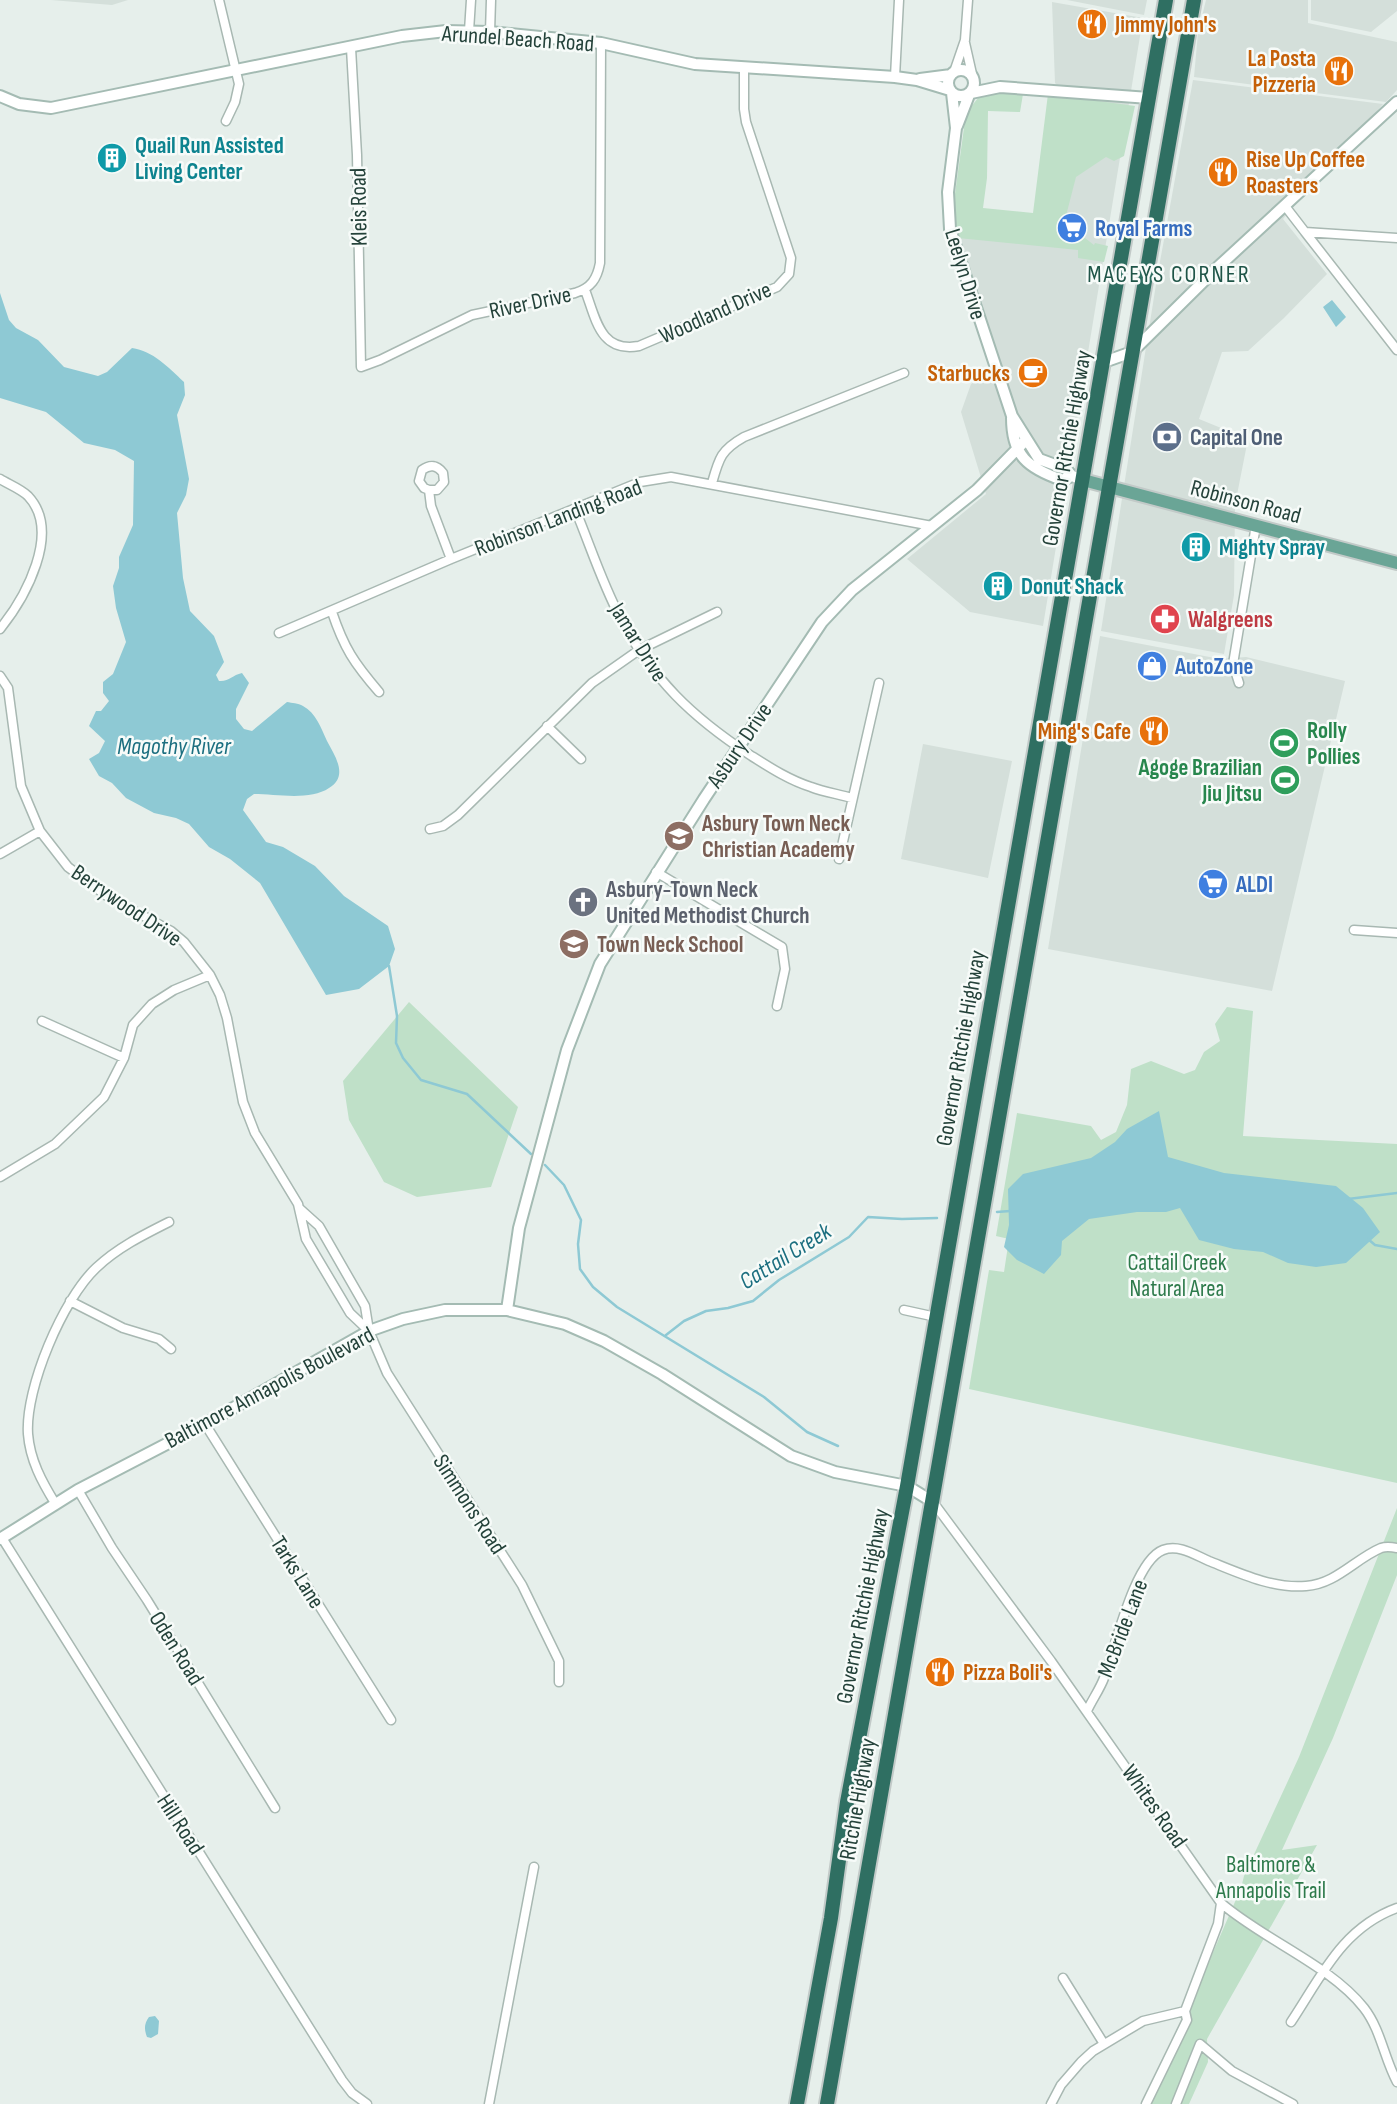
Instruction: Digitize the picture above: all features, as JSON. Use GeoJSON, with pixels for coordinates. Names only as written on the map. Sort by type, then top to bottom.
{"type":"FeatureCollection","features":[{"type":"Feature","properties":{"kind":"highway","name":"Governor Ritchie Highway"},"geometry":{"type":"LineString","coordinates":[[797,2104],[831,1918],[847,1801],[907,1486],[1078,478],[1104,362],[1166,0]]}},
{"type":"Feature","properties":{"kind":"highway"},"geometry":{"type":"LineString","coordinates":[[933,1502],[1194,0]]}},
{"type":"Feature","properties":{"kind":"highway","name":"Ritchie Highway"},"geometry":{"type":"LineString","coordinates":[[827,2104],[933,1502]]}},
{"type":"Feature","properties":{"kind":"main road","name":"Robinson Road"},"geometry":{"type":"LineString","coordinates":[[1078,478],[1397,563]]}},
{"type":"Feature","properties":{"kind":"street"},"geometry":{"type":"LineString","coordinates":[[219,0],[236,71],[238,94],[226,121]]}},
{"type":"Feature","properties":{"kind":"street"},"geometry":{"type":"LineString","coordinates":[[468,31],[471,0]]}},
{"type":"Feature","properties":{"kind":"street"},"geometry":{"type":"LineString","coordinates":[[490,32],[491,0]]}},
{"type":"Feature","properties":{"kind":"street"},"geometry":{"type":"LineString","coordinates":[[895,77],[899,0]]}},
{"type":"Feature","properties":{"kind":"street"},"geometry":{"type":"LineString","coordinates":[[968,0],[965,40],[975,87],[970,94]]}},
{"type":"Feature","properties":{"kind":"street","name":"Arundel Beach Road"},"geometry":{"type":"LineString","coordinates":[[0,96],[19,104],[51,108],[426,32],[468,31],[601,43],[678,62],[895,77],[917,80],[951,91]]}},
{"type":"Feature","properties":{"kind":"street"},"geometry":{"type":"LineString","coordinates":[[965,40],[948,82],[951,91],[960,97],[999,87],[1149,98]]}},
{"type":"Feature","properties":{"kind":"street","name":"River Drive"},"geometry":{"type":"LineString","coordinates":[[361,367],[472,315],[585,290],[593,283],[600,263],[601,43]]}},
{"type":"Feature","properties":{"kind":"street","name":"Kleis Road"},"geometry":{"type":"LineString","coordinates":[[351,48],[357,144],[361,367]]}},
{"type":"Feature","properties":{"kind":"street","name":"Woodland Drive"},"geometry":{"type":"LineString","coordinates":[[585,290],[603,334],[614,345],[628,348],[639,346],[775,288],[789,274],[791,258],[746,122],[744,68]]}},
{"type":"Feature","properties":{"kind":"street"},"geometry":{"type":"LineString","coordinates":[[952,74],[961,70],[999,87]]}},
{"type":"Feature","properties":{"kind":"street","name":"Arundel Beach Road"},"geometry":{"type":"LineString","coordinates":[[917,80],[952,74]]}},
{"type":"Feature","properties":{"kind":"street","name":"Leelyn Drive"},"geometry":{"type":"LineString","coordinates":[[951,91],[956,128],[948,192],[950,229],[1012,416],[1017,450]]}},
{"type":"Feature","properties":{"kind":"street","name":"Leelyn Drive"},"geometry":{"type":"LineString","coordinates":[[956,128],[970,94]]}},
{"type":"Feature","properties":{"kind":"street"},"geometry":{"type":"LineString","coordinates":[[1104,362],[1132,352],[1218,267],[1397,102]]}},
{"type":"Feature","properties":{"kind":"street"},"geometry":{"type":"LineString","coordinates":[[1285,206],[1397,349]]}},
{"type":"Feature","properties":{"kind":"street"},"geometry":{"type":"LineString","coordinates":[[1305,232],[1397,238]]}},
{"type":"Feature","properties":{"kind":"street"},"geometry":{"type":"LineString","coordinates":[[712,483],[718,459],[728,447],[744,437],[904,373]]}},
{"type":"Feature","properties":{"kind":"street","name":"Leelyn Drive"},"geometry":{"type":"LineString","coordinates":[[1012,416],[1039,459],[1066,469],[1078,478]]}},
{"type":"Feature","properties":{"kind":"street","name":"Asbury Drive"},"geometry":{"type":"LineString","coordinates":[[507,1310],[519,1228],[567,1050],[600,964],[656,872],[822,622],[852,590],[977,490],[1026,440]]}},
{"type":"Feature","properties":{"kind":"street"},"geometry":{"type":"LineString","coordinates":[[1017,450],[1031,467],[1040,472],[1062,480],[1078,478]]}},
{"type":"Feature","properties":{"kind":"street","name":"Robinson Landing Road"},"geometry":{"type":"LineString","coordinates":[[278,633],[640,482],[671,477],[712,483],[932,526]]}},
{"type":"Feature","properties":{"kind":"street"},"geometry":{"type":"LineString","coordinates":[[0,479],[28,496],[42,527],[37,564],[25,592],[0,629]]}},
{"type":"Feature","properties":{"kind":"street"},"geometry":{"type":"LineString","coordinates":[[429,491],[431,506],[451,559]]}},
{"type":"Feature","properties":{"kind":"street","name":"Jamar Drive"},"geometry":{"type":"LineString","coordinates":[[575,509],[619,616],[639,650],[687,709],[775,771],[809,787],[852,798]]}},
{"type":"Feature","properties":{"kind":"street"},"geometry":{"type":"LineString","coordinates":[[1239,683],[1233,664],[1256,525]]}},
{"type":"Feature","properties":{"kind":"street"},"geometry":{"type":"LineString","coordinates":[[332,612],[343,644],[352,660],[379,692]]}},
{"type":"Feature","properties":{"kind":"street"},"geometry":{"type":"LineString","coordinates":[[430,829],[443,826],[458,815],[592,683],[639,650],[717,612]]}},
{"type":"Feature","properties":{"kind":"street","name":"Berrywood Drive"},"geometry":{"type":"LineString","coordinates":[[0,676],[8,688],[20,786],[40,831],[68,867],[107,897],[171,931],[184,942],[210,975],[228,1018],[243,1102],[255,1133],[299,1208],[319,1226],[365,1306],[369,1331]]}},
{"type":"Feature","properties":{"kind":"street"},"geometry":{"type":"LineString","coordinates":[[839,859],[879,683]]}},
{"type":"Feature","properties":{"kind":"street"},"geometry":{"type":"LineString","coordinates":[[547,726],[581,759]]}},
{"type":"Feature","properties":{"kind":"street"},"geometry":{"type":"LineString","coordinates":[[0,854],[40,831]]}},
{"type":"Feature","properties":{"kind":"street"},"geometry":{"type":"LineString","coordinates":[[656,872],[782,947],[785,969],[777,1006]]}},
{"type":"Feature","properties":{"kind":"street"},"geometry":{"type":"LineString","coordinates":[[1354,930],[1397,933]]}},
{"type":"Feature","properties":{"kind":"street"},"geometry":{"type":"LineString","coordinates":[[0,1177],[55,1144],[104,1097],[124,1058],[133,1026],[152,1004],[174,989],[210,975]]}},
{"type":"Feature","properties":{"kind":"street"},"geometry":{"type":"LineString","coordinates":[[42,1021],[124,1058]]}},
{"type":"Feature","properties":{"kind":"street","name":"Berrywood Drive"},"geometry":{"type":"LineString","coordinates":[[299,1208],[306,1239],[350,1313],[369,1331]]}},
{"type":"Feature","properties":{"kind":"street"},"geometry":{"type":"LineString","coordinates":[[55,1503],[36,1468],[28,1432],[33,1395],[55,1328],[70,1301],[95,1268],[130,1242],[169,1222]]}},
{"type":"Feature","properties":{"kind":"street"},"geometry":{"type":"LineString","coordinates":[[70,1301],[123,1328],[159,1339],[171,1349]]}},
{"type":"Feature","properties":{"kind":"street","name":"Baltimore Annapolis Boulevard"},"geometry":{"type":"LineString","coordinates":[[1,1538],[78,1490],[369,1331],[404,1319],[444,1310],[507,1310],[565,1324],[604,1341],[662,1374],[776,1448],[805,1463],[835,1472],[907,1486],[933,1502]]}},
{"type":"Feature","properties":{"kind":"street"},"geometry":{"type":"LineString","coordinates":[[904,1310],[936,1317]]}},
{"type":"Feature","properties":{"kind":"street","name":"Simmons Road"},"geometry":{"type":"LineString","coordinates":[[369,1331],[387,1373],[522,1585],[559,1661],[559,1682]]}},
{"type":"Feature","properties":{"kind":"street","name":"Tarks Lane"},"geometry":{"type":"LineString","coordinates":[[205,1423],[391,1720]]}},
{"type":"Feature","properties":{"kind":"street","name":"Oden Road"},"geometry":{"type":"LineString","coordinates":[[78,1490],[275,1808]]}},
{"type":"Feature","properties":{"kind":"street","name":"Whites Road"},"geometry":{"type":"LineString","coordinates":[[933,1502],[1087,1711],[1221,1903],[1239,1918],[1342,1986],[1365,2009],[1377,2029],[1397,2082]]}},
{"type":"Feature","properties":{"kind":"street","name":"Hill Road"},"geometry":{"type":"LineString","coordinates":[[1,1538],[342,2080],[352,2093],[367,2104]]}},
{"type":"Feature","properties":{"kind":"street","name":"McBride Lane"},"geometry":{"type":"LineString","coordinates":[[1087,1711],[1103,1681],[1135,1585],[1156,1553],[1180,1548],[1257,1580],[1304,1586],[1315,1585],[1340,1574],[1382,1547],[1397,1548]]}},
{"type":"Feature","properties":{"kind":"street"},"geometry":{"type":"LineString","coordinates":[[489,2104],[534,1867]]}},
{"type":"Feature","properties":{"kind":"street"},"geometry":{"type":"LineString","coordinates":[[1146,2104],[1186,2016],[1218,1924],[1221,1903]]}},
{"type":"Feature","properties":{"kind":"street"},"geometry":{"type":"LineString","coordinates":[[1291,2022],[1322,1972],[1353,1933],[1381,1914],[1397,1908]]}},
{"type":"Feature","properties":{"kind":"street"},"geometry":{"type":"LineString","coordinates":[[1063,1978],[1104,2044]]}},
{"type":"Feature","properties":{"kind":"street"},"geometry":{"type":"LineString","coordinates":[[1051,2104],[1061,2085],[1078,2064],[1104,2044],[1143,2021],[1186,2016]]}},
{"type":"Feature","properties":{"kind":"street"},"geometry":{"type":"LineString","coordinates":[[1176,2104],[1200,2044],[1232,2071],[1293,2104]]}},
{"type":"Feature","properties":{"kind":"shaded area"},"geometry":{"type":"Polygon","coordinates":[[[51,0],[128,0],[112,5],[51,0]]]}},
{"type":"Feature","properties":{"kind":"shaded area"},"geometry":{"type":"Polygon","coordinates":[[[1067,0],[1147,0],[1144,15],[1067,0]]]}},
{"type":"Feature","properties":{"kind":"shaded area"},"geometry":{"type":"Polygon","coordinates":[[[1206,0],[1308,0],[1308,23],[1397,42],[1397,90],[1386,102],[1194,77],[1198,33],[1206,0]]]}},
{"type":"Feature","properties":{"kind":"shaded area"},"geometry":{"type":"Polygon","coordinates":[[[1311,0],[1397,0],[1397,11],[1371,32],[1311,20],[1311,0]]]}},
{"type":"Feature","properties":{"kind":"shaded area"},"geometry":{"type":"Polygon","coordinates":[[[1052,2],[1143,18],[1043,626],[970,612],[907,559],[986,494],[961,412],[971,384],[990,373],[960,234],[1054,244],[1079,109],[1055,83],[1052,2]]]}},
{"type":"Feature","properties":{"kind":"shaded area"},"geometry":{"type":"Polygon","coordinates":[[[1193,80],[1383,104],[1283,219],[1327,274],[1248,351],[1222,352],[1199,419],[1248,439],[1235,505],[1234,595],[1224,654],[1101,631],[1157,278],[1193,80]]]}},
{"type":"Feature","properties":{"kind":"shaded area"},"geometry":{"type":"Polygon","coordinates":[[[1100,636],[1220,659],[1246,657],[1345,681],[1272,991],[1048,949],[1100,636]]]}},
{"type":"Feature","properties":{"kind":"shaded area"},"geometry":{"type":"Polygon","coordinates":[[[923,744],[1012,761],[988,878],[901,859],[923,744]]]}},
{"type":"Feature","properties":{"kind":"green space"},"geometry":{"type":"Polygon","coordinates":[[[990,93],[1023,94],[1020,112],[988,111],[987,178],[983,208],[1033,213],[1048,94],[1135,106],[1124,156],[1114,161],[1106,157],[1076,177],[1060,239],[1078,242],[1085,238],[1094,245],[1108,246],[1104,262],[1078,258],[1078,250],[958,238],[951,223],[966,113],[978,98],[990,93]]]}},
{"type":"Feature","properties":{"kind":"green space"},"geometry":{"type":"Polygon","coordinates":[[[409,1002],[518,1107],[491,1187],[417,1197],[384,1182],[349,1120],[343,1081],[409,1002]]]}},
{"type":"Feature","properties":{"kind":"green space","name":"Cattail Creek Natural Area"},"geometry":{"type":"Polygon","coordinates":[[[1227,1007],[1253,1011],[1243,1136],[1397,1144],[1397,1483],[969,1389],[989,1270],[1004,1272],[1009,1239],[996,1236],[1017,1113],[1091,1126],[1101,1140],[1116,1132],[1127,1105],[1131,1069],[1151,1061],[1184,1074],[1195,1070],[1204,1052],[1220,1041],[1215,1024],[1227,1007]]]}},
{"type":"Feature","properties":{"kind":"green space","name":"Baltimore & Annapolis Trail"},"geometry":{"type":"Polygon","coordinates":[[[1397,1508],[1397,1575],[1333,1738],[1282,1850],[1317,1845],[1207,2039],[1208,2062],[1189,2104],[1147,2104],[1244,1876],[1299,1757],[1397,1508]]]}},
{"type":"Feature","properties":{"kind":"water","name":"Magothy River"},"geometry":{"type":"Polygon","coordinates":[[[0,293],[9,320],[16,328],[38,340],[64,367],[98,376],[107,372],[132,348],[153,356],[184,382],[185,395],[177,415],[189,479],[186,495],[177,513],[183,578],[190,611],[214,636],[224,662],[216,675],[219,681],[242,673],[249,683],[236,709],[236,719],[244,729],[252,731],[287,702],[301,705],[318,721],[334,753],[339,772],[335,783],[321,792],[303,796],[254,794],[247,799],[243,810],[266,842],[283,847],[315,866],[344,896],[388,926],[395,949],[389,966],[359,989],[326,995],[260,883],[230,859],[209,847],[189,824],[154,813],[126,798],[112,783],[99,776],[89,759],[99,753],[105,741],[89,726],[96,711],[101,711],[109,701],[103,693],[103,682],[113,674],[126,642],[113,586],[119,568],[119,557],[133,525],[134,461],[115,450],[84,443],[46,412],[0,398],[0,293]]]}},
{"type":"Feature","properties":{"kind":"water"},"geometry":{"type":"Polygon","coordinates":[[[1332,300],[1346,317],[1336,327],[1323,307],[1332,300]]]}},
{"type":"Feature","properties":{"kind":"water"},"geometry":{"type":"Polygon","coordinates":[[[1159,1111],[1168,1157],[1224,1173],[1336,1186],[1363,1208],[1380,1232],[1346,1263],[1316,1267],[1288,1263],[1263,1252],[1234,1249],[1199,1240],[1180,1208],[1166,1212],[1137,1212],[1089,1219],[1062,1241],[1061,1255],[1044,1274],[1017,1260],[1004,1247],[1009,1225],[1008,1189],[1023,1174],[1091,1158],[1115,1142],[1127,1129],[1159,1111]]]}},
{"type":"Feature","properties":{"kind":"water"},"geometry":{"type":"Polygon","coordinates":[[[155,2016],[159,2021],[158,2034],[147,2037],[146,2022],[149,2017],[155,2016]]]}},
{"type":"Feature","properties":{"kind":"waterway","name":"Cattail Creek"},"geometry":{"type":"LineString","coordinates":[[389,966],[397,1016],[396,1043],[403,1058],[421,1080],[467,1094],[531,1154]]}},
{"type":"Feature","properties":{"kind":"waterway","name":"Cattail Creek"},"geometry":{"type":"LineString","coordinates":[[545,1165],[564,1185],[581,1220],[578,1244],[580,1269],[593,1287],[617,1307],[764,1397],[807,1432],[838,1446]]}},
{"type":"Feature","properties":{"kind":"waterway","name":"Cattail Creek"},"geometry":{"type":"LineString","coordinates":[[1348,1199],[1397,1193]]}},
{"type":"Feature","properties":{"kind":"waterway","name":"Cattail Creek"},"geometry":{"type":"LineString","coordinates":[[997,1212],[1010,1211]]}},
{"type":"Feature","properties":{"kind":"waterway","name":"Cattail Creek"},"geometry":{"type":"LineString","coordinates":[[666,1335],[684,1321],[706,1311],[753,1301],[779,1280],[849,1237],[868,1217],[937,1218]]}},
{"type":"Feature","properties":{"kind":"waterway","name":"Cattail Creek"},"geometry":{"type":"LineString","coordinates":[[1368,1239],[1375,1245],[1397,1249]]}},
{"type":"Feature","properties":{"kind":"place","name":"Jimmy John's"},"geometry":{"type":"Point","coordinates":[1092,24]}},
{"type":"Feature","properties":{"kind":"place","name":"La Posta Pizzeria"},"geometry":{"type":"Point","coordinates":[1339,71]}},
{"type":"Feature","properties":{"kind":"place","name":"Quail Run Assisted Living Center"},"geometry":{"type":"Point","coordinates":[112,158]}},
{"type":"Feature","properties":{"kind":"place","name":"Rise Up Coffee Roasters"},"geometry":{"type":"Point","coordinates":[1223,172]}},
{"type":"Feature","properties":{"kind":"place","name":"Royal Farms"},"geometry":{"type":"Point","coordinates":[1072,228]}},
{"type":"Feature","properties":{"kind":"place","name":"Starbucks"},"geometry":{"type":"Point","coordinates":[1033,373]}},
{"type":"Feature","properties":{"kind":"place","name":"Capital One"},"geometry":{"type":"Point","coordinates":[1167,437]}},
{"type":"Feature","properties":{"kind":"place","name":"Mighty Spray"},"geometry":{"type":"Point","coordinates":[1196,547]}},
{"type":"Feature","properties":{"kind":"place","name":"Donut Shack"},"geometry":{"type":"Point","coordinates":[998,586]}},
{"type":"Feature","properties":{"kind":"place","name":"Walgreens"},"geometry":{"type":"Point","coordinates":[1165,619]}},
{"type":"Feature","properties":{"kind":"place","name":"AutoZone"},"geometry":{"type":"Point","coordinates":[1152,666]}},
{"type":"Feature","properties":{"kind":"place","name":"Ming's Cafe"},"geometry":{"type":"Point","coordinates":[1154,731]}},
{"type":"Feature","properties":{"kind":"place","name":"Rolly Pollies"},"geometry":{"type":"Point","coordinates":[1284,743]}},
{"type":"Feature","properties":{"kind":"place","name":"Agoge Brazilian Jiu Jitsu"},"geometry":{"type":"Point","coordinates":[1285,780]}},
{"type":"Feature","properties":{"kind":"place","name":"Asbury Town Neck Christian Academy"},"geometry":{"type":"Point","coordinates":[679,836]}},
{"type":"Feature","properties":{"kind":"place","name":"ALDI"},"geometry":{"type":"Point","coordinates":[1213,884]}},
{"type":"Feature","properties":{"kind":"place","name":"Asbury-Town Neck United Methodist Church"},"geometry":{"type":"Point","coordinates":[583,902]}},
{"type":"Feature","properties":{"kind":"place","name":"Town Neck School"},"geometry":{"type":"Point","coordinates":[574,944]}},
{"type":"Feature","properties":{"kind":"place","name":"Pizza Boli's"},"geometry":{"type":"Point","coordinates":[940,1672]}},
{"type":"Feature","properties":{"kind":"district","name":"MACEYS CORNER"},"geometry":{"type":"Point","coordinates":[1169,274]}}]}
